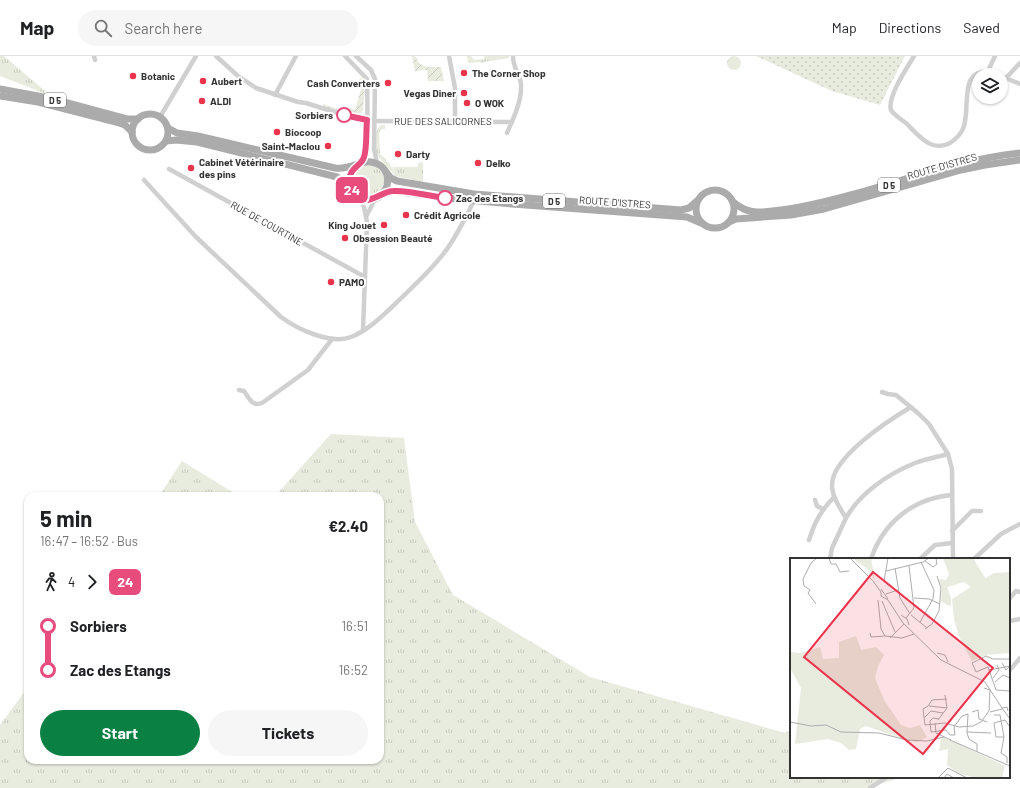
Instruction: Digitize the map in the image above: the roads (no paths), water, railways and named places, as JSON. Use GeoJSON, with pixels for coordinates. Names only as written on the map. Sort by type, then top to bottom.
{"type":"FeatureCollection","features":[{"type":"Feature","properties":{"kind":"main road","name":"D 5"},"geometry":{"type":"LineString","coordinates":[[0,89],[49,98],[127,119],[138,120]]}},
{"type":"Feature","properties":{"kind":"main road","name":"D 5"},"geometry":{"type":"LineString","coordinates":[[0,96],[38,102],[111,120],[125,125],[132,132]]}},
{"type":"Feature","properties":{"kind":"main road"},"geometry":{"type":"LineString","coordinates":[[151,114],[160,117],[166,123],[169,132],[166,142],[160,148],[150,151],[146,150],[135,141],[132,132],[135,123],[142,117],[151,114]]}},
{"type":"Feature","properties":{"kind":"main road"},"geometry":{"type":"LineString","coordinates":[[168,128],[178,133],[198,136],[335,168],[347,168],[359,164],[372,162],[384,169],[387,176],[387,185],[383,193],[375,199],[367,200],[359,198],[355,195],[350,185],[350,174],[359,164]]}},
{"type":"Feature","properties":{"kind":"main road"},"geometry":{"type":"LineString","coordinates":[[166,142],[176,140],[197,142],[337,177],[350,185]]}},
{"type":"Feature","properties":{"kind":"main road","name":"ROUTE D'ISTRES"},"geometry":{"type":"LineString","coordinates":[[733,202],[746,210],[758,212],[817,204],[887,186],[984,158],[1020,152]]}},
{"type":"Feature","properties":{"kind":"main road","name":"ROUTE D'ISTRES"},"geometry":{"type":"LineString","coordinates":[[729,222],[736,219],[791,215],[824,209],[961,170],[1020,160]]}},
{"type":"Feature","properties":{"kind":"main road","name":"ROUTE D'ISTRES"},"geometry":{"type":"LineString","coordinates":[[386,172],[391,178],[397,181],[474,194],[681,210],[689,208],[697,201]]}},
{"type":"Feature","properties":{"kind":"main road"},"geometry":{"type":"LineString","coordinates":[[717,189],[724,191],[733,202],[734,212],[729,222],[724,226],[712,228],[701,223],[696,216],[695,209],[697,201],[704,192],[717,189]]}},
{"type":"Feature","properties":{"kind":"main road","name":"ROUTE D'ISTRES"},"geometry":{"type":"LineString","coordinates":[[383,193],[394,191],[474,201],[687,217],[701,223]]}},
{"type":"Feature","properties":{"kind":"street"},"geometry":{"type":"LineString","coordinates":[[160,117],[196,56]]}},
{"type":"Feature","properties":{"kind":"street"},"geometry":{"type":"LineString","coordinates":[[216,56],[238,76],[256,88],[344,115],[367,120]]}},
{"type":"Feature","properties":{"kind":"street"},"geometry":{"type":"LineString","coordinates":[[275,95],[296,56]]}},
{"type":"Feature","properties":{"kind":"street"},"geometry":{"type":"LineString","coordinates":[[345,56],[365,75],[366,79],[367,120],[364,157],[359,164]]}},
{"type":"Feature","properties":{"kind":"street"},"geometry":{"type":"LineString","coordinates":[[356,56],[371,70],[375,79],[374,149],[377,164]]}},
{"type":"Feature","properties":{"kind":"street"},"geometry":{"type":"LineString","coordinates":[[449,56],[455,88],[455,121]]}},
{"type":"Feature","properties":{"kind":"street"},"geometry":{"type":"LineString","coordinates":[[508,133],[518,107],[521,84],[514,68],[513,56]]}},
{"type":"Feature","properties":{"kind":"street"},"geometry":{"type":"LineString","coordinates":[[914,56],[893,95],[890,106],[893,114],[905,123],[922,140],[931,145],[943,146],[954,140],[962,130],[966,118],[968,86],[972,79]]}},
{"type":"Feature","properties":{"kind":"street"},"geometry":{"type":"LineString","coordinates":[[989,68],[995,56]]}},
{"type":"Feature","properties":{"kind":"street"},"geometry":{"type":"LineString","coordinates":[[1008,76],[1020,63]]}},
{"type":"Feature","properties":{"kind":"street"},"geometry":{"type":"LineString","coordinates":[[1008,79],[1020,84]]}},
{"type":"Feature","properties":{"kind":"street","name":"RUE DES SALICORNES"},"geometry":{"type":"LineString","coordinates":[[374,121],[512,122]]}},
{"type":"Feature","properties":{"kind":"street","name":"RUE DE COURTINE"},"geometry":{"type":"LineString","coordinates":[[169,169],[365,277]]}},
{"type":"Feature","properties":{"kind":"street"},"geometry":{"type":"LineString","coordinates":[[144,180],[196,237],[281,317],[305,331],[332,338],[351,337],[363,330],[422,279],[444,253],[474,201]]}},
{"type":"Feature","properties":{"kind":"street"},"geometry":{"type":"LineString","coordinates":[[359,198],[367,215],[363,330]]}},
{"type":"Feature","properties":{"kind":"street"},"geometry":{"type":"LineString","coordinates":[[367,215],[375,199]]}},
{"type":"Feature","properties":{"kind":"street"},"geometry":{"type":"LineString","coordinates":[[239,390],[244,391],[252,403],[257,405],[262,403],[308,370],[332,338]]}},
{"type":"Feature","properties":{"kind":"street"},"geometry":{"type":"LineString","coordinates":[[882,392],[896,394],[911,406],[929,424],[948,454],[952,468],[953,558]]}},
{"type":"Feature","properties":{"kind":"street"},"geometry":{"type":"LineString","coordinates":[[846,518],[834,497],[832,480],[835,473],[846,457],[862,441],[911,406]]}},
{"type":"Feature","properties":{"kind":"street"},"geometry":{"type":"LineString","coordinates":[[830,558],[832,548],[852,507],[870,490],[894,473],[915,464],[948,454]]}},
{"type":"Feature","properties":{"kind":"street"},"geometry":{"type":"LineString","coordinates":[[871,558],[881,535],[902,513],[940,496],[952,495]]}},
{"type":"Feature","properties":{"kind":"street"},"geometry":{"type":"LineString","coordinates":[[809,540],[814,524],[823,509],[834,497]]}},
{"type":"Feature","properties":{"kind":"street"},"geometry":{"type":"LineString","coordinates":[[815,500],[816,506],[823,509]]}},
{"type":"Feature","properties":{"kind":"street"},"geometry":{"type":"LineString","coordinates":[[952,531],[972,511],[981,511]]}},
{"type":"Feature","properties":{"kind":"street"},"geometry":{"type":"LineString","coordinates":[[975,558],[1002,534],[1020,524]]}},
{"type":"Feature","properties":{"kind":"street"},"geometry":{"type":"LineString","coordinates":[[921,558],[935,545],[952,542]]}},
{"type":"Feature","properties":{"kind":"street"},"geometry":{"type":"LineString","coordinates":[[1010,598],[1016,591],[1020,592]]}},
{"type":"Feature","properties":{"kind":"street"},"geometry":{"type":"LineString","coordinates":[[1010,621],[1020,619]]}},
{"type":"Feature","properties":{"kind":"street"},"geometry":{"type":"LineString","coordinates":[[1010,671],[1020,658]]}},
{"type":"Feature","properties":{"kind":"street"},"geometry":{"type":"LineString","coordinates":[[870,788],[885,778]]}},
{"type":"Feature","properties":{"kind":"place","name":"The Corner Shop"},"geometry":{"type":"Point","coordinates":[464,73]}},
{"type":"Feature","properties":{"kind":"place","name":"Botanic"},"geometry":{"type":"Point","coordinates":[133,76]}},
{"type":"Feature","properties":{"kind":"place","name":"Aubert"},"geometry":{"type":"Point","coordinates":[203,81]}},
{"type":"Feature","properties":{"kind":"place","name":"Cash Converters"},"geometry":{"type":"Point","coordinates":[388,83]}},
{"type":"Feature","properties":{"kind":"place","name":"Vegas Diner"},"geometry":{"type":"Point","coordinates":[464,93]}},
{"type":"Feature","properties":{"kind":"place","name":"ALDI"},"geometry":{"type":"Point","coordinates":[202,101]}},
{"type":"Feature","properties":{"kind":"place","name":"O WOK"},"geometry":{"type":"Point","coordinates":[467,103]}},
{"type":"Feature","properties":{"kind":"place","name":"Sorbiers"},"geometry":{"type":"Point","coordinates":[344,115]}},
{"type":"Feature","properties":{"kind":"place","name":"Biocoop"},"geometry":{"type":"Point","coordinates":[277,132]}},
{"type":"Feature","properties":{"kind":"place","name":"Saint-Maclou"},"geometry":{"type":"Point","coordinates":[328,146]}},
{"type":"Feature","properties":{"kind":"place","name":"Darty"},"geometry":{"type":"Point","coordinates":[398,154]}},
{"type":"Feature","properties":{"kind":"place","name":"Delko"},"geometry":{"type":"Point","coordinates":[478,163]}},
{"type":"Feature","properties":{"kind":"place","name":"Cabinet Vétérinaire des pins"},"geometry":{"type":"Point","coordinates":[191,168]}},
{"type":"Feature","properties":{"kind":"place","name":"Zac des Etangs"},"geometry":{"type":"Point","coordinates":[445,198]}},
{"type":"Feature","properties":{"kind":"place","name":"Crédit Agricole"},"geometry":{"type":"Point","coordinates":[406,215]}},
{"type":"Feature","properties":{"kind":"place","name":"King Jouet"},"geometry":{"type":"Point","coordinates":[384,225]}},
{"type":"Feature","properties":{"kind":"place","name":"Obsession Beauté"},"geometry":{"type":"Point","coordinates":[345,238]}},
{"type":"Feature","properties":{"kind":"place","name":"PAMO"},"geometry":{"type":"Point","coordinates":[331,282]}}]}
